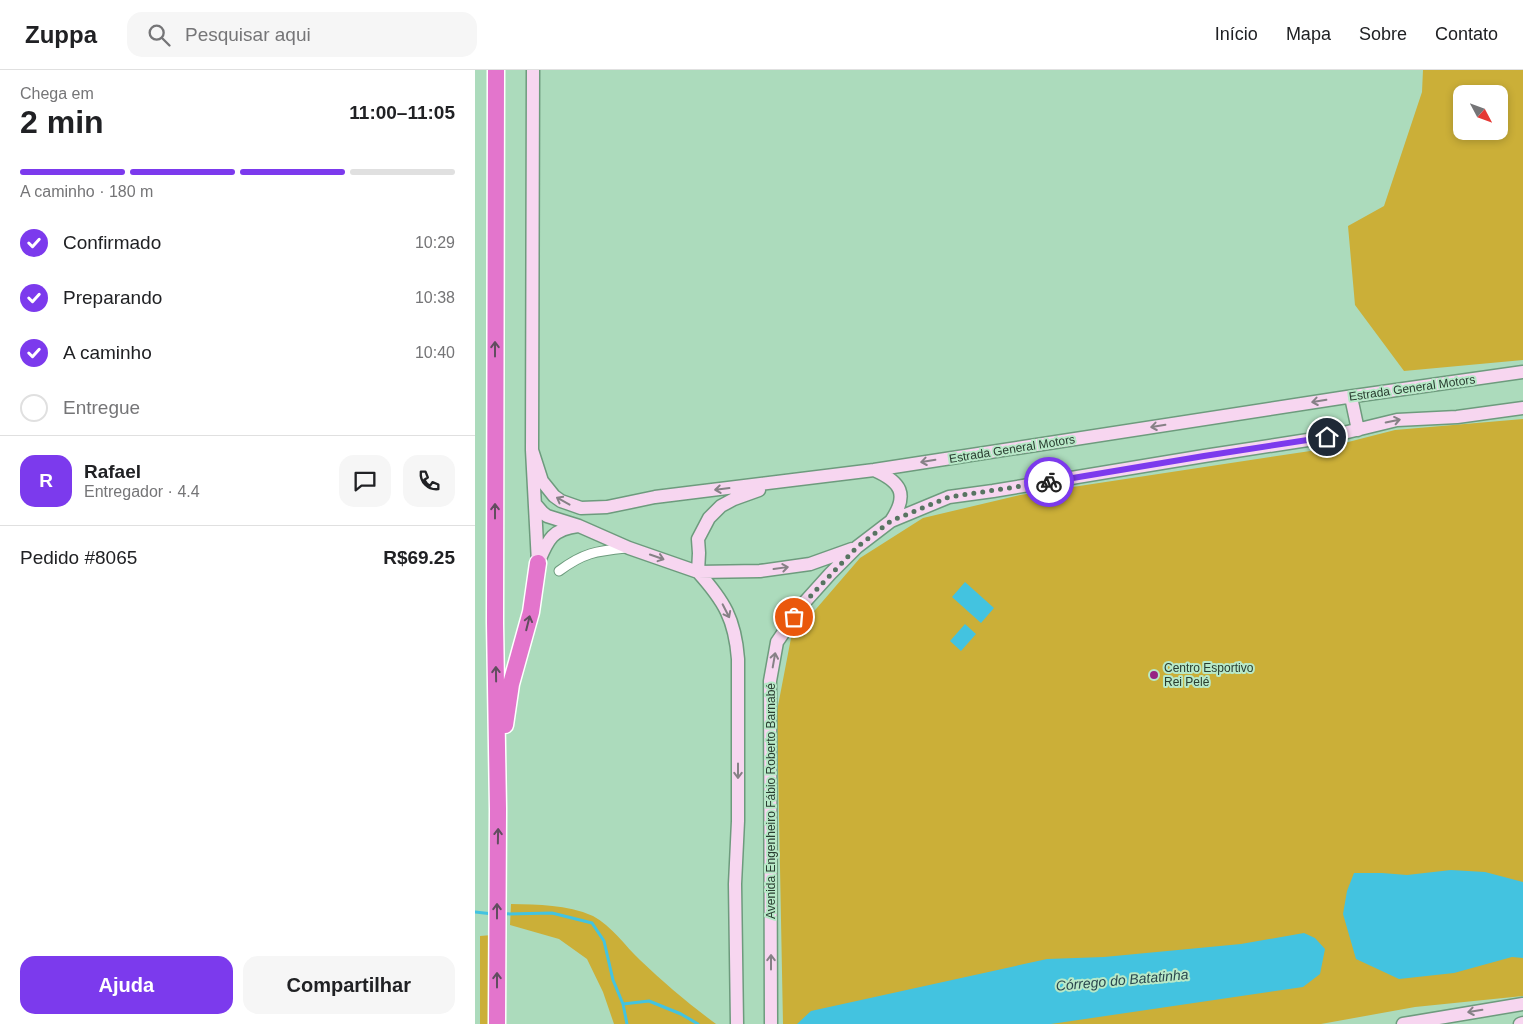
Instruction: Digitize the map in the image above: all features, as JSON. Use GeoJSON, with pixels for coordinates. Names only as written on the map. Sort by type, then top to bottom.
{"type":"FeatureCollection","features":[{"type":"Feature","properties":{"kind":"highway"},"geometry":{"type":"LineString","coordinates":[[496,70],[495,623],[499,809]]}},
{"type":"Feature","properties":{"kind":"highway"},"geometry":{"type":"LineString","coordinates":[[497,1024],[499,809],[506,712],[511,684],[531,612],[538,563]]}},
{"type":"Feature","properties":{"kind":"main road"},"geometry":{"type":"LineString","coordinates":[[533,70],[532,450],[538,563]]}},
{"type":"Feature","properties":{"kind":"main road","name":"Estrada General Motors"},"geometry":{"type":"LineString","coordinates":[[532,450],[542,481],[554,496],[561,501],[581,508],[607,507],[655,497],[874,470],[1523,372]]}},
{"type":"Feature","properties":{"kind":"main road"},"geometry":{"type":"LineString","coordinates":[[1351,397],[1358,430]]}},
{"type":"Feature","properties":{"kind":"main road"},"geometry":{"type":"LineString","coordinates":[[536,505],[547,516],[579,526],[629,548],[698,572],[760,571],[811,564],[857,547],[891,521],[949,497],[1327,437],[1397,420],[1457,417],[1523,408]]}},
{"type":"Feature","properties":{"kind":"main road"},"geometry":{"type":"LineString","coordinates":[[874,470],[895,482],[900,489],[901,503],[899,510],[891,521]]}},
{"type":"Feature","properties":{"kind":"main road"},"geometry":{"type":"LineString","coordinates":[[737,1017],[735,884],[738,821],[738,659],[732,621],[714,590],[698,572],[698,539],[709,518],[721,506],[747,494],[805,478]]}},
{"type":"Feature","properties":{"kind":"main road"},"geometry":{"type":"LineString","coordinates":[[538,563],[555,533],[566,527],[579,526]]}},
{"type":"Feature","properties":{"kind":"main road","name":"Avenida Engenheiro Fábio Roberto Barnabé"},"geometry":{"type":"LineString","coordinates":[[771,1017],[770,681],[777,642],[803,604],[857,547]]}},
{"type":"Feature","properties":{"kind":"main road"},"geometry":{"type":"LineString","coordinates":[[1403,1024],[1523,1004]]}},
{"type":"Feature","properties":{"kind":"street"},"geometry":{"type":"LineString","coordinates":[[559,571],[586,554],[601,550],[629,548]]}},
{"type":"Feature","properties":{"kind":"shaded area"},"geometry":{"type":"Polygon","coordinates":[[[1423,70],[1523,70],[1523,360],[1404,371],[1355,305],[1348,226],[1384,206],[1422,92],[1423,70]]]}},
{"type":"Feature","properties":{"kind":"shaded area","name":"Centro Esportivo Rei Pelé"},"geometry":{"type":"Polygon","coordinates":[[[1523,419],[1523,996],[1415,1007],[1321,1024],[783,1024],[777,711],[791,638],[860,558],[923,518],[1020,495],[1317,450],[1395,430],[1523,419]]]}},
{"type":"Feature","properties":{"kind":"shaded area"},"geometry":{"type":"Polygon","coordinates":[[[511,904],[563,907],[583,912],[600,920],[667,985],[716,1024],[614,1024],[603,992],[587,959],[559,939],[510,925],[511,904]]]}},
{"type":"Feature","properties":{"kind":"shaded area"},"geometry":{"type":"Polygon","coordinates":[[[492,935],[491,1024],[480,1024],[480,936],[492,935]]]}},
{"type":"Feature","properties":{"kind":"water"},"geometry":{"type":"Polygon","coordinates":[[[965,582],[994,608],[981,623],[952,597],[965,582]]]}},
{"type":"Feature","properties":{"kind":"water"},"geometry":{"type":"Polygon","coordinates":[[[965,624],[976,634],[961,651],[950,641],[965,624]]]}},
{"type":"Feature","properties":{"kind":"water"},"geometry":{"type":"Polygon","coordinates":[[[1451,870],[1485,872],[1523,882],[1523,958],[1512,957],[1454,973],[1399,979],[1356,959],[1343,914],[1347,891],[1354,873],[1407,875],[1451,870]]]}},
{"type":"Feature","properties":{"kind":"water"},"geometry":{"type":"Polygon","coordinates":[[[1304,933],[1315,938],[1325,949],[1320,974],[1303,987],[1051,1024],[797,1024],[811,1011],[1047,959],[1104,957],[1241,944],[1304,933]]]}},
{"type":"Feature","properties":{"kind":"waterway"},"geometry":{"type":"LineString","coordinates":[[475,912],[493,914]]}},
{"type":"Feature","properties":{"kind":"waterway"},"geometry":{"type":"LineString","coordinates":[[502,914],[552,913],[592,923],[604,941],[613,980],[623,1004],[627,1024]]}},
{"type":"Feature","properties":{"kind":"waterway","name":"Córrego do Batatinha"},"geometry":{"type":"LineString","coordinates":[[623,1004],[649,1001],[681,1014],[698,1024]]}},
{"type":"Feature","properties":{"kind":"way so far"},"geometry":{"type":"LineString","coordinates":[[794,617],[803,604],[857,547],[891,521],[949,497],[1049,482]]}},
{"type":"Feature","properties":{"kind":"place","name":"Centro Esportivo Rei Pelé"},"geometry":{"type":"Point","coordinates":[1154,675]}},
{"type":"Feature","properties":{"kind":"route"},"geometry":{"type":"LineString","coordinates":[[1049,482],[1327,437]]}}]}
